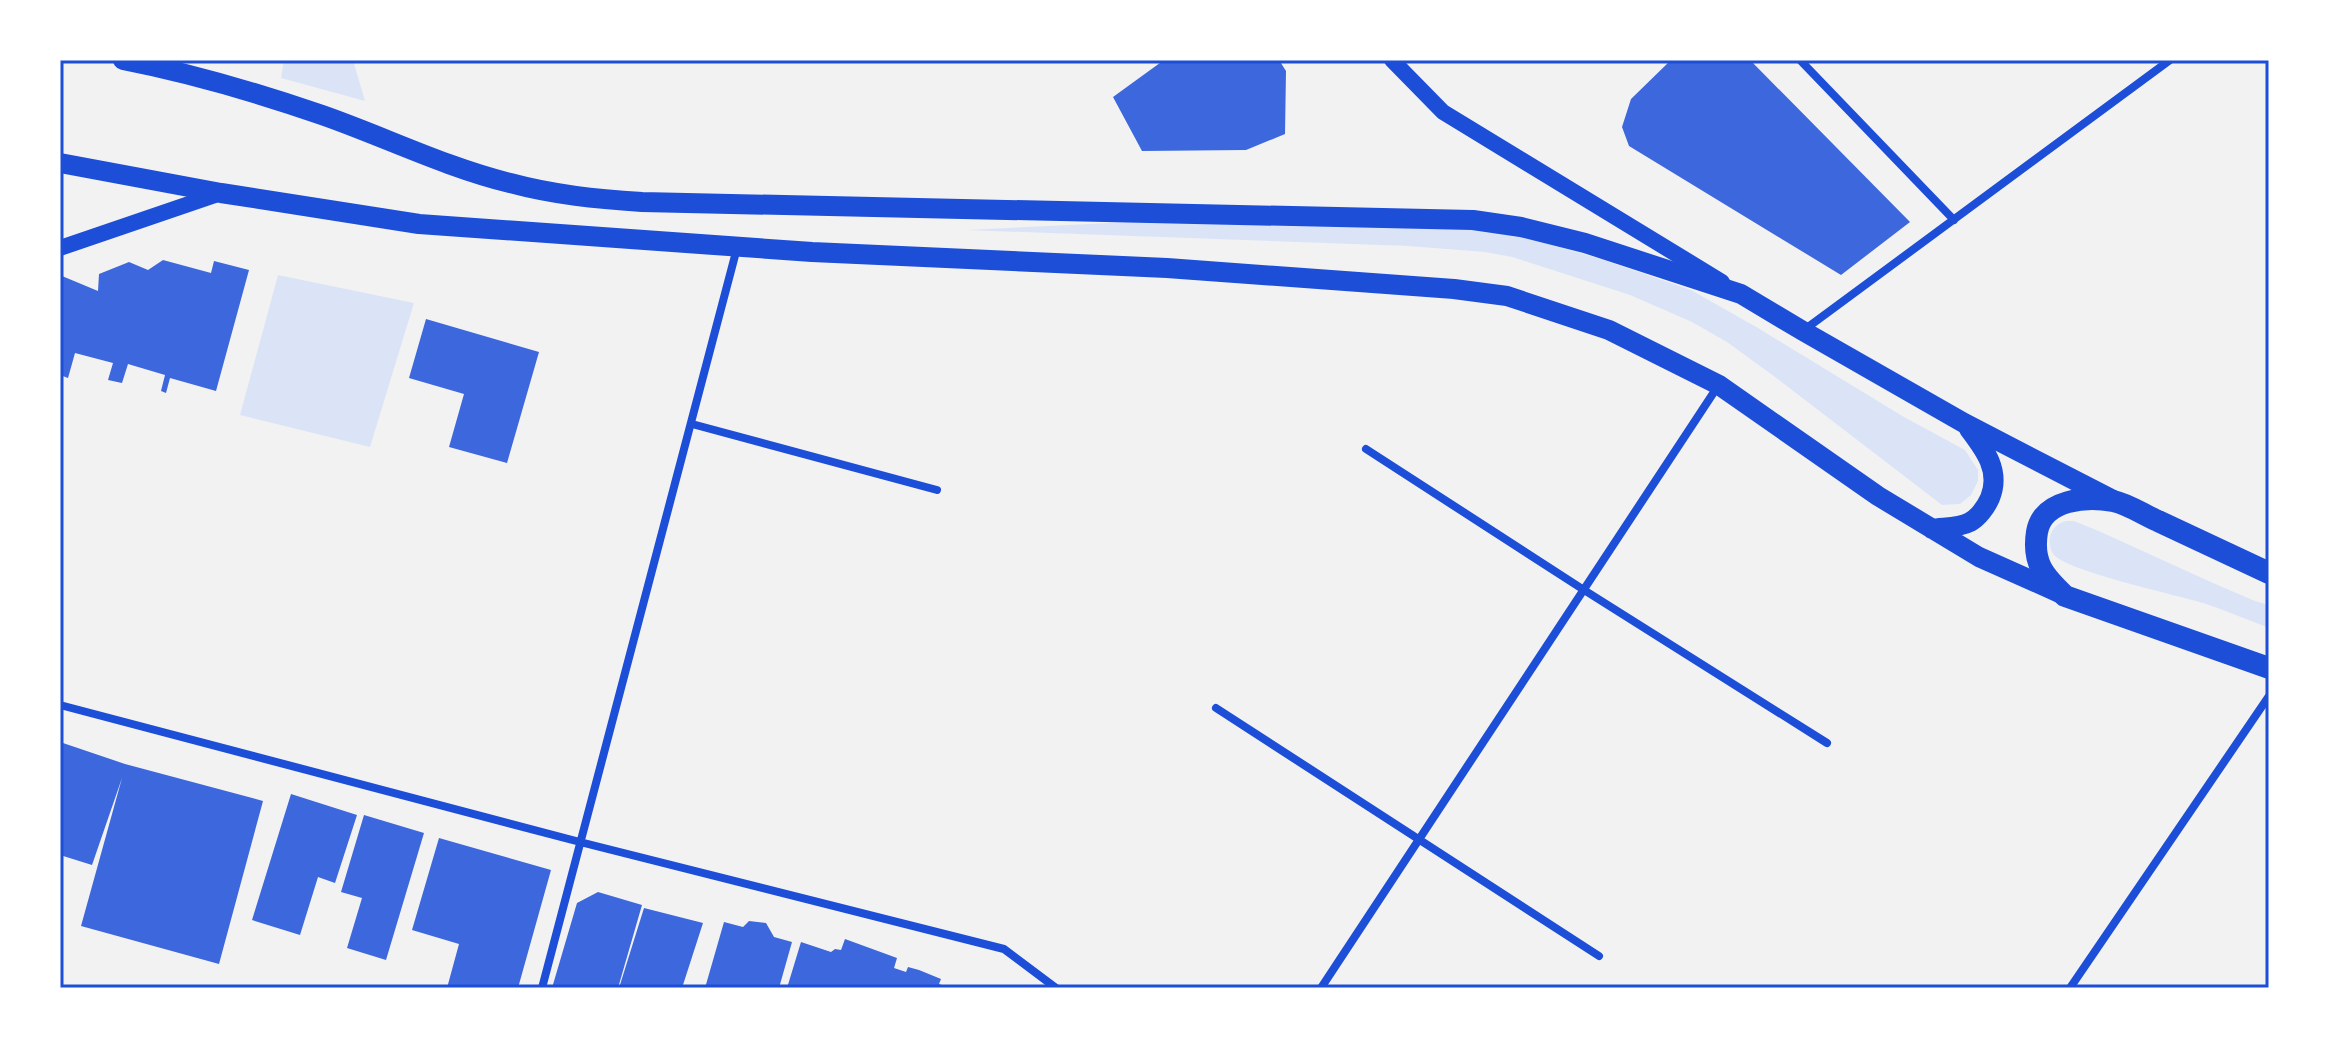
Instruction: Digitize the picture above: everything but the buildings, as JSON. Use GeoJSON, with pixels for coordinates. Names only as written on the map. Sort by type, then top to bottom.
{"type":"FeatureCollection","features":[{"type":"Feature","properties":{"kind":"highway"},"geometry":{"type":"LineString","coordinates":[[2269,573],[2115,501],[2080,498],[2049,512],[2038,524],[2035,543],[2044,577],[2065,596],[2269,668]]}},
{"type":"Feature","properties":{"kind":"main road"},"geometry":{"type":"LineString","coordinates":[[123,60],[320,115],[455,167],[510,184],[574,197],[642,202],[1473,220],[1521,227],[1585,243],[1741,294]]}},
{"type":"Feature","properties":{"kind":"main road"},"geometry":{"type":"LineString","coordinates":[[1392,60],[1443,112],[1741,294],[1964,423],[2115,501]]}},
{"type":"Feature","properties":{"kind":"main road"},"geometry":{"type":"LineString","coordinates":[[60,163],[221,193],[419,224],[738,248],[1167,268],[1454,289],[1507,296],[1609,330],[1719,385],[1878,496],[1932,529],[1979,557],[2065,596]]}},
{"type":"Feature","properties":{"kind":"main road"},"geometry":{"type":"LineString","coordinates":[[60,248],[221,193]]}},
{"type":"Feature","properties":{"kind":"main road"},"geometry":{"type":"LineString","coordinates":[[1932,529],[1970,522],[1986,507],[1995,485],[1983,448],[1964,423]]}},
{"type":"Feature","properties":{"kind":"street"},"geometry":{"type":"LineString","coordinates":[[1800,60],[1954,220]]}},
{"type":"Feature","properties":{"kind":"street"},"geometry":{"type":"LineString","coordinates":[[1803,331],[2170,60]]}},
{"type":"Feature","properties":{"kind":"street"},"geometry":{"type":"LineString","coordinates":[[542,988],[738,248]]}},
{"type":"Feature","properties":{"kind":"street"},"geometry":{"type":"LineString","coordinates":[[1321,988],[1719,385]]}},
{"type":"Feature","properties":{"kind":"street"},"geometry":{"type":"LineString","coordinates":[[692,424],[937,490]]}},
{"type":"Feature","properties":{"kind":"street"},"geometry":{"type":"LineString","coordinates":[[1366,449],[1827,743]]}},
{"type":"Feature","properties":{"kind":"street"},"geometry":{"type":"LineString","coordinates":[[2070,988],[2269,696]]}},
{"type":"Feature","properties":{"kind":"street"},"geometry":{"type":"LineString","coordinates":[[60,705],[580,842],[1004,949],[1056,988]]}},
{"type":"Feature","properties":{"kind":"street"},"geometry":{"type":"LineString","coordinates":[[1216,708],[1599,956]]}},
{"type":"Feature","properties":{"kind":"shaded area"},"geometry":{"type":"Polygon","coordinates":[[[284,60],[353,60],[365,101],[281,78],[284,60]]]}},
{"type":"Feature","properties":{"kind":"shaded area"},"geometry":{"type":"Polygon","coordinates":[[[1171,220],[1467,228],[1521,236],[1601,259],[1691,290],[1758,328],[1904,417],[1965,450],[1978,470],[1978,481],[1971,495],[1960,504],[1942,505],[1727,342],[1692,322],[1630,295],[1512,257],[1408,246],[966,230],[1171,220]]]}},
{"type":"Feature","properties":{"kind":"shaded area"},"geometry":{"type":"Polygon","coordinates":[[[278,275],[414,303],[370,447],[240,415],[278,275]]]}},
{"type":"Feature","properties":{"kind":"shaded area"},"geometry":{"type":"Polygon","coordinates":[[[2066,521],[2101,532],[2269,605],[2269,628],[2206,604],[2101,576],[2064,562],[2054,555],[2050,539],[2054,529],[2066,521]]]}}]}
